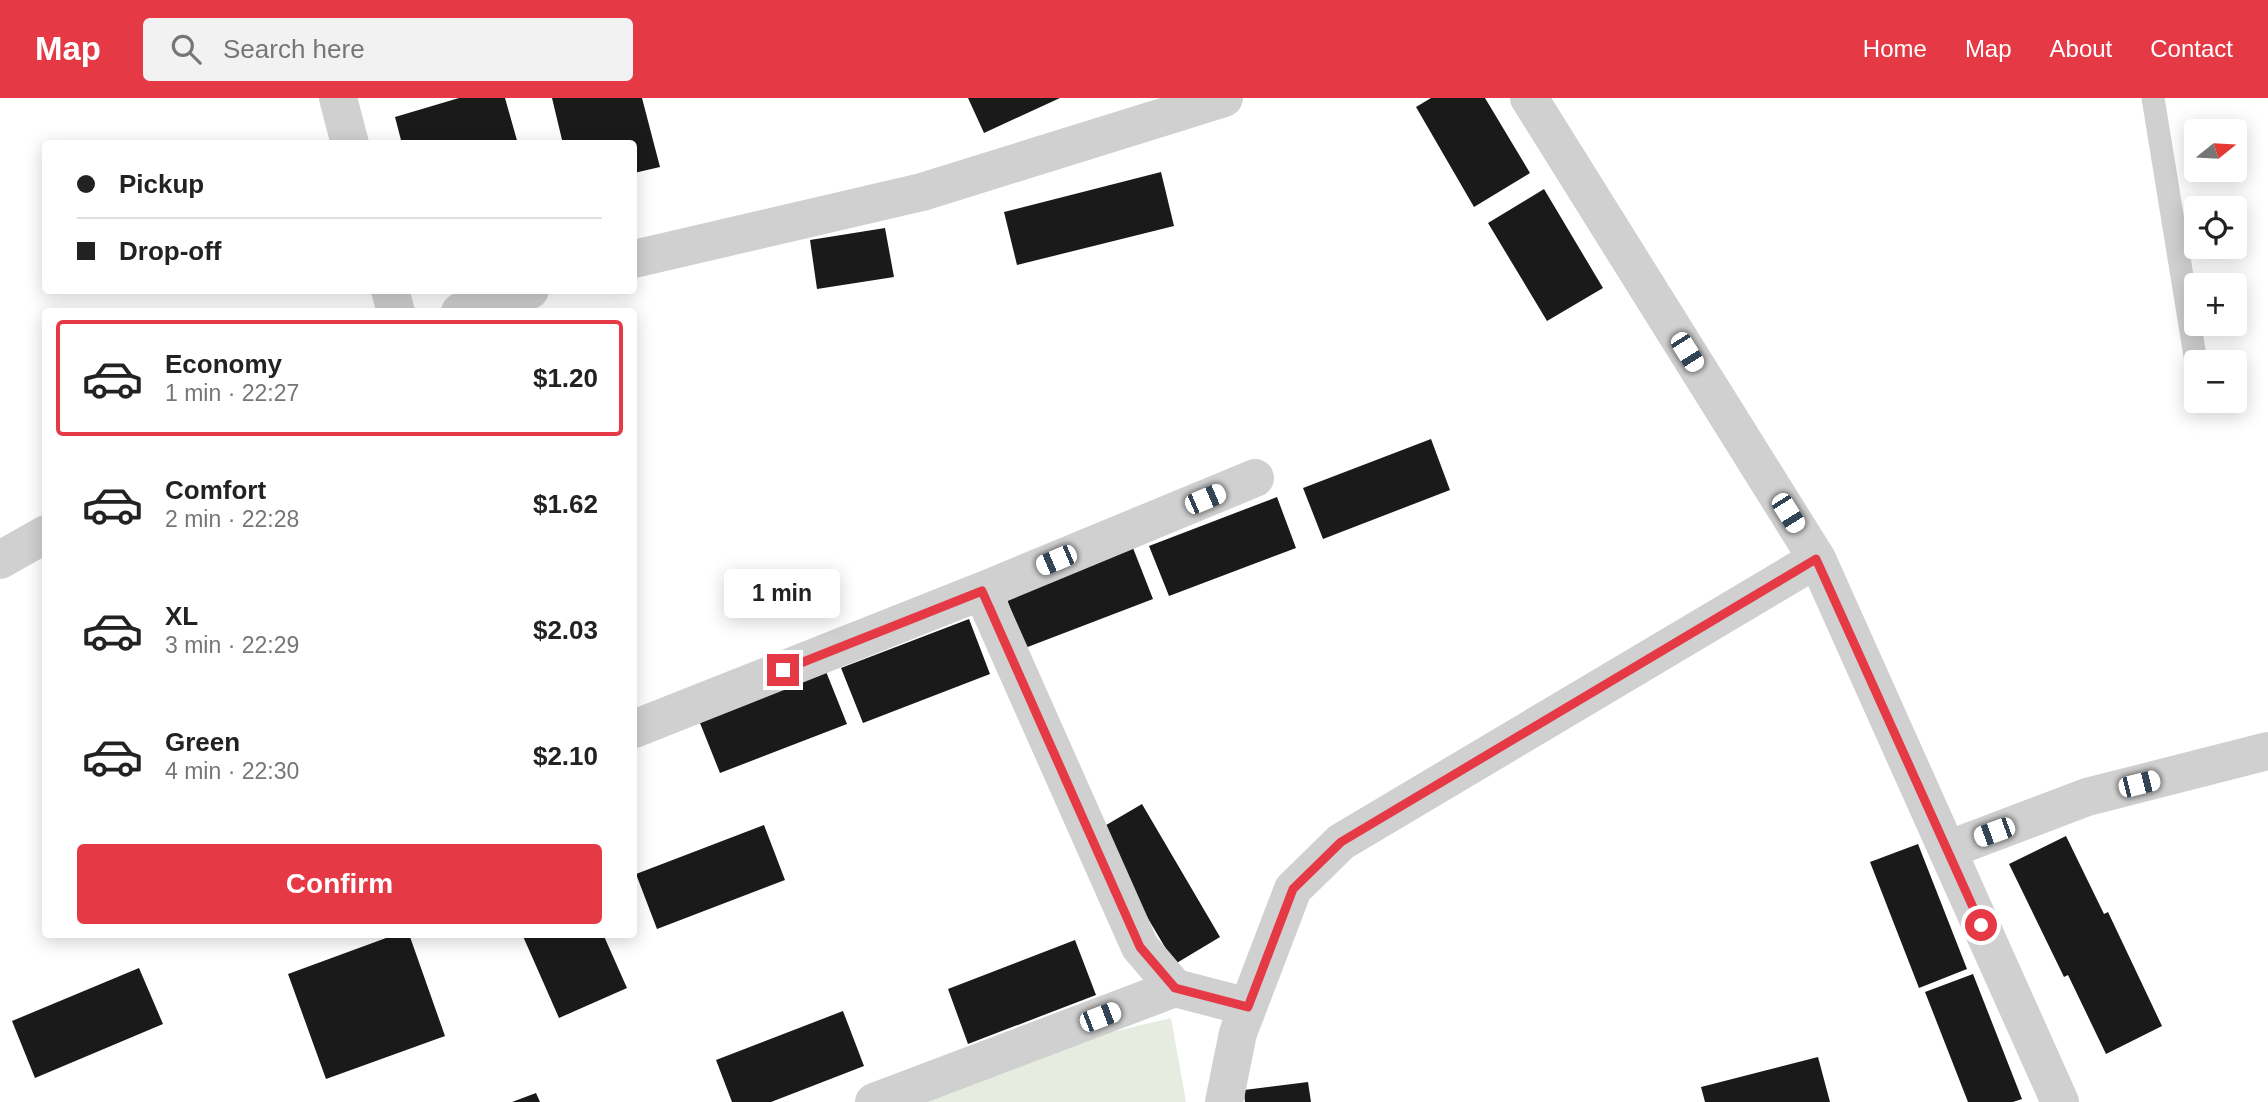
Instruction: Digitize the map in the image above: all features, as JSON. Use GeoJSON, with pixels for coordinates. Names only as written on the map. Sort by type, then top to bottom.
{"type":"FeatureCollection","features":[{"type":"Feature","properties":{"kind":"street"},"geometry":{"type":"LineString","coordinates":[[338,98],[349,140]]}},
{"type":"Feature","properties":{"kind":"street"},"geometry":{"type":"LineString","coordinates":[[637,259],[922,192],[1224,98]]}},
{"type":"Feature","properties":{"kind":"street"},"geometry":{"type":"LineString","coordinates":[[1529,98],[1816,559],[2060,1102]]}},
{"type":"Feature","properties":{"kind":"street"},"geometry":{"type":"LineString","coordinates":[[473,308],[517,294]]}},
{"type":"Feature","properties":{"kind":"street"},"geometry":{"type":"LineString","coordinates":[[637,728],[982,591],[1255,478]]}},
{"type":"Feature","properties":{"kind":"street"},"geometry":{"type":"LineString","coordinates":[[0,560],[42,536]]}},
{"type":"Feature","properties":{"kind":"street"},"geometry":{"type":"LineString","coordinates":[[1224,1102],[1238,1033],[1293,889],[1341,842],[1816,559]]}},
{"type":"Feature","properties":{"kind":"street"},"geometry":{"type":"LineString","coordinates":[[982,591],[1140,947],[1175,988],[1248,1007]]}},
{"type":"Feature","properties":{"kind":"street"},"geometry":{"type":"LineString","coordinates":[[1947,850],[2087,797],[2268,751]]}},
{"type":"Feature","properties":{"kind":"street"},"geometry":{"type":"LineString","coordinates":[[874,1102],[1175,988]]}},
{"type":"Feature","properties":{"kind":"lane"},"geometry":{"type":"LineString","coordinates":[[2153,98],[2194,350]]}},
{"type":"Feature","properties":{"kind":"shaded area"},"geometry":{"type":"Polygon","coordinates":[[[1171,1018],[1186,1102],[916,1102],[1036,1050],[1171,1018]]]}},
{"type":"Feature","properties":{"kind":"building"},"geometry":{"type":"Polygon","coordinates":[[[459,98],[505,98],[517,140],[401,140],[395,117],[459,98]]]}},
{"type":"Feature","properties":{"kind":"building"},"geometry":{"type":"Polygon","coordinates":[[[552,98],[642,98],[660,167],[637,172],[637,140],[562,140],[552,98]]]}},
{"type":"Feature","properties":{"kind":"building"},"geometry":{"type":"Polygon","coordinates":[[[968,98],[1060,98],[984,133],[968,98]]]}},
{"type":"Feature","properties":{"kind":"building"},"geometry":{"type":"Polygon","coordinates":[[[1431,98],[1485,98],[1530,173],[1474,207],[1416,107],[1431,98]]]}},
{"type":"Feature","properties":{"kind":"building"},"geometry":{"type":"Polygon","coordinates":[[[1161,172],[1174,226],[1017,265],[1004,212],[1161,172]]]}},
{"type":"Feature","properties":{"kind":"building"},"geometry":{"type":"Polygon","coordinates":[[[1544,189],[1603,288],[1547,321],[1488,223],[1544,189]]]}},
{"type":"Feature","properties":{"kind":"building"},"geometry":{"type":"Polygon","coordinates":[[[885,228],[894,277],[817,289],[810,240],[885,228]]]}},
{"type":"Feature","properties":{"kind":"building"},"geometry":{"type":"Polygon","coordinates":[[[1431,439],[1450,490],[1323,539],[1303,488],[1431,439]]]}},
{"type":"Feature","properties":{"kind":"building"},"geometry":{"type":"Polygon","coordinates":[[[1277,497],[1296,548],[1169,596],[1149,546],[1277,497]]]}},
{"type":"Feature","properties":{"kind":"building"},"geometry":{"type":"Polygon","coordinates":[[[1133,548],[1153,599],[1025,648],[1006,597],[1133,548]]]}},
{"type":"Feature","properties":{"kind":"building"},"geometry":{"type":"Polygon","coordinates":[[[969,619],[990,674],[863,723],[841,668],[969,619]]]}},
{"type":"Feature","properties":{"kind":"building"},"geometry":{"type":"Polygon","coordinates":[[[825,669],[847,724],[720,773],[698,718],[825,669]]]}},
{"type":"Feature","properties":{"kind":"building"},"geometry":{"type":"Polygon","coordinates":[[[1142,804],[1220,937],[1175,964],[1096,831],[1142,804]]]}},
{"type":"Feature","properties":{"kind":"building"},"geometry":{"type":"Polygon","coordinates":[[[764,825],[785,880],[657,929],[637,874],[764,825]]]}},
{"type":"Feature","properties":{"kind":"building"},"geometry":{"type":"Polygon","coordinates":[[[2066,836],[2104,914],[2108,912],[2162,1026],[2106,1054],[2068,975],[2064,977],[2009,864],[2066,836]]]}},
{"type":"Feature","properties":{"kind":"building"},"geometry":{"type":"Polygon","coordinates":[[[1918,844],[1967,969],[1919,988],[1870,862],[1918,844]]]}},
{"type":"Feature","properties":{"kind":"building"},"geometry":{"type":"Polygon","coordinates":[[[386,938],[410,938],[445,1036],[326,1079],[288,974],[386,938]]]}},
{"type":"Feature","properties":{"kind":"building"},"geometry":{"type":"Polygon","coordinates":[[[524,938],[605,938],[627,988],[559,1018],[524,938]]]}},
{"type":"Feature","properties":{"kind":"building"},"geometry":{"type":"Polygon","coordinates":[[[1075,940],[1096,995],[968,1044],[948,989],[1075,940]]]}},
{"type":"Feature","properties":{"kind":"building"},"geometry":{"type":"Polygon","coordinates":[[[139,968],[163,1024],[35,1078],[12,1021],[139,968]]]}},
{"type":"Feature","properties":{"kind":"building"},"geometry":{"type":"Polygon","coordinates":[[[1973,974],[2022,1099],[2013,1102],[1968,1102],[1925,992],[1973,974]]]}},
{"type":"Feature","properties":{"kind":"building"},"geometry":{"type":"Polygon","coordinates":[[[843,1011],[864,1066],[771,1102],[732,1102],[716,1060],[843,1011]]]}},
{"type":"Feature","properties":{"kind":"building"},"geometry":{"type":"Polygon","coordinates":[[[1818,1057],[1830,1102],[1705,1102],[1701,1087],[1818,1057]]]}},
{"type":"Feature","properties":{"kind":"building"},"geometry":{"type":"Polygon","coordinates":[[[1308,1082],[1311,1102],[1245,1102],[1244,1090],[1308,1082]]]}},
{"type":"Feature","properties":{"kind":"building"},"geometry":{"type":"Polygon","coordinates":[[[536,1093],[540,1102],[512,1102],[536,1093]]]}},
{"type":"Feature","properties":{"kind":"route"},"geometry":{"type":"LineString","coordinates":[[783,670],[982,591],[1140,947],[1175,988],[1248,1007],[1293,889],[1341,842],[1816,559],[1981,925]]}}]}
